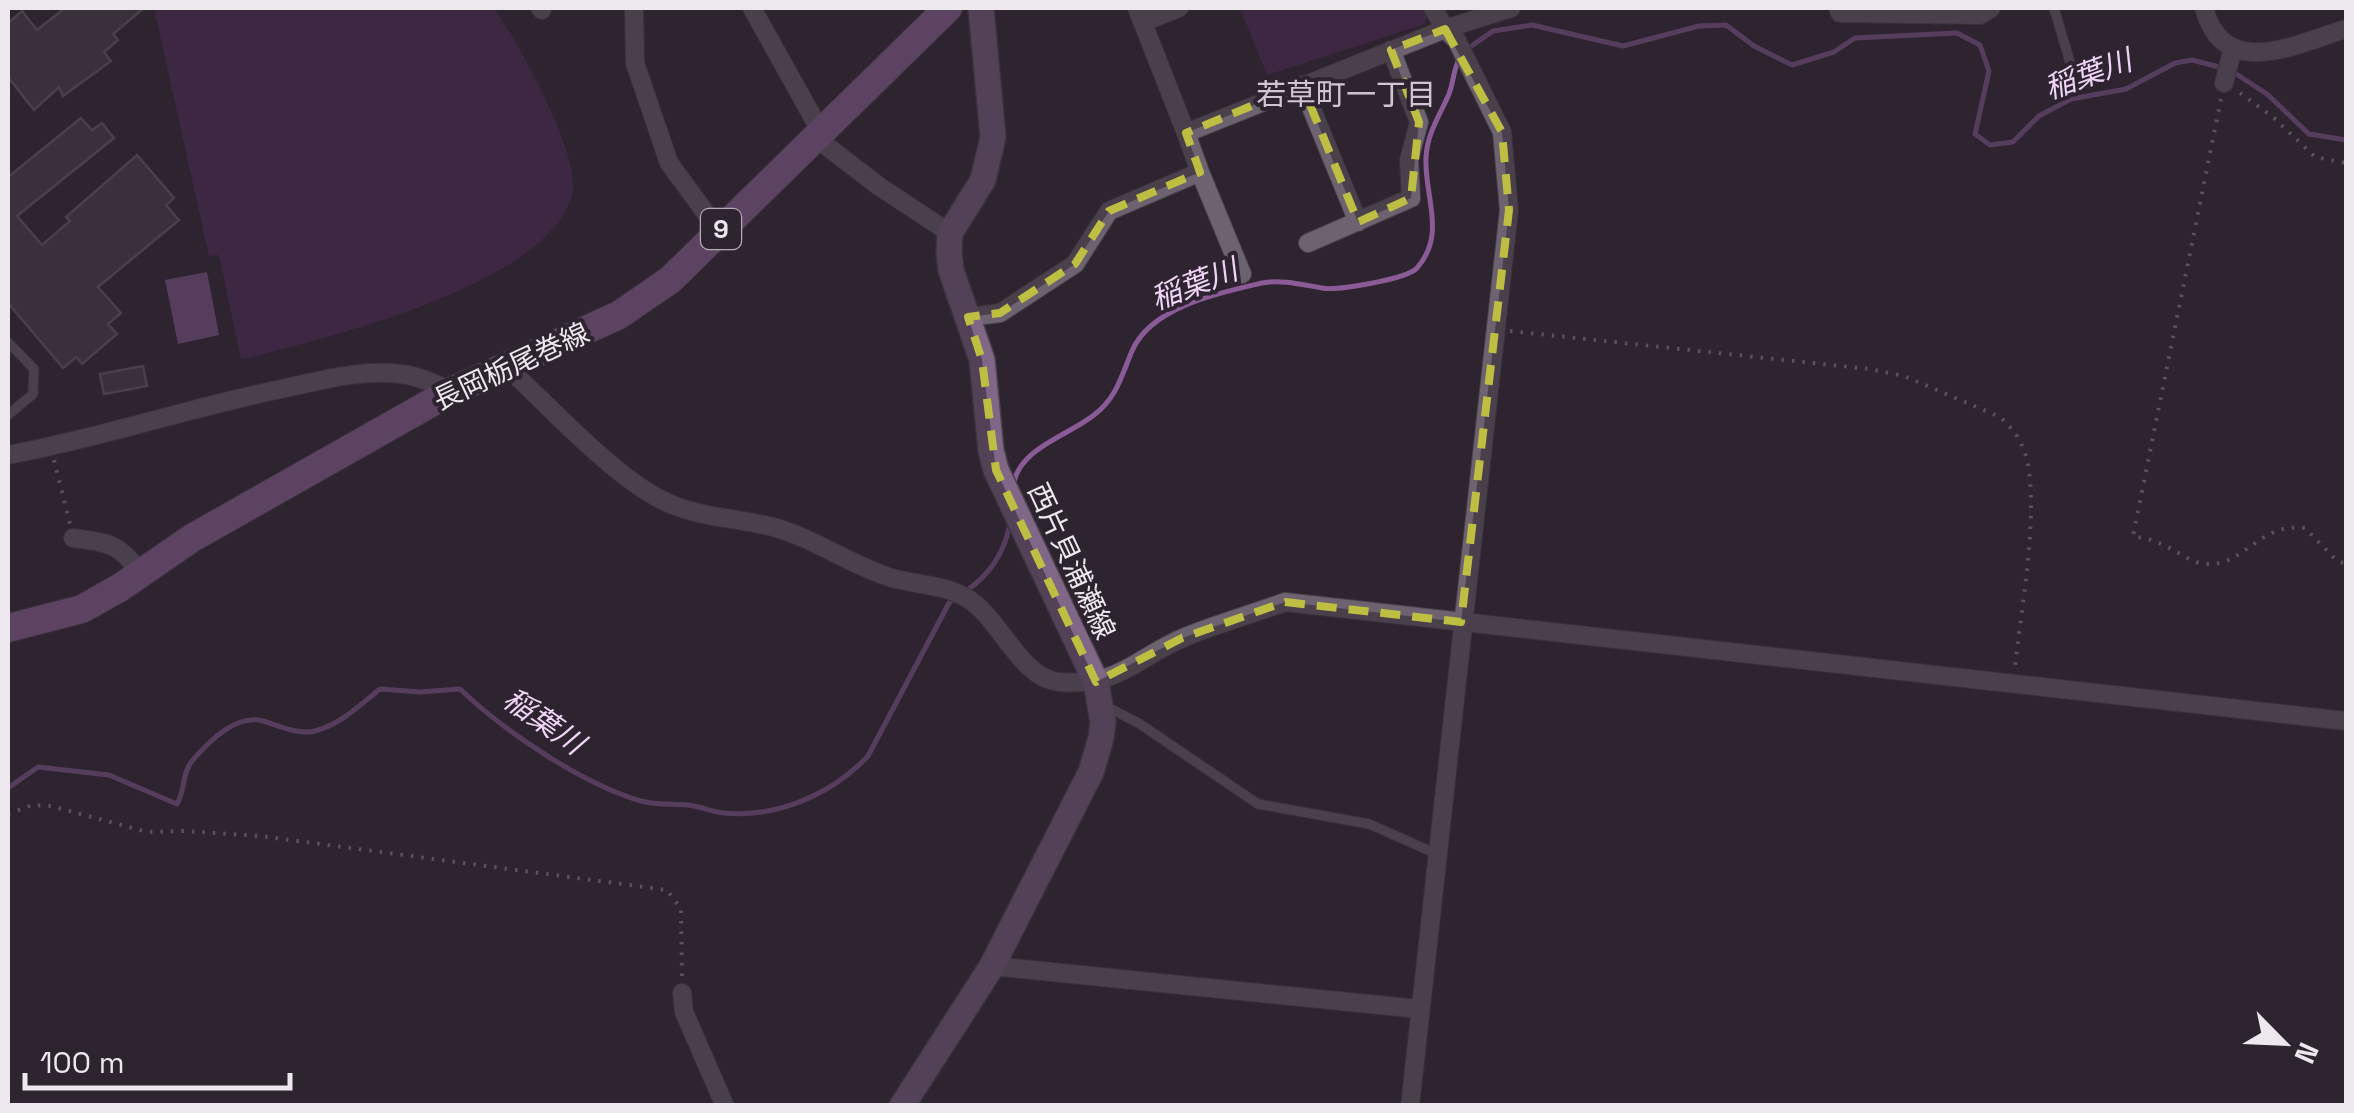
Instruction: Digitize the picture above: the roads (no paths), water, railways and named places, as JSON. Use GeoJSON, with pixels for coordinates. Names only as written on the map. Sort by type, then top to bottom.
{"type":"FeatureCollection","features":[{"type":"Feature","properties":{"kind":"main road","name":"長岡栃尾巻線"},"geometry":{"type":"LineString","coordinates":[[8,628],[82,608],[192,538],[452,390],[644,300],[670,280],[948,8]]}},
{"type":"Feature","properties":{"kind":"main road"},"geometry":{"type":"LineString","coordinates":[[950,233],[982,180],[993,137],[981,8]]}},
{"type":"Feature","properties":{"kind":"main road","name":"西片貝浦瀬線"},"geometry":{"type":"LineString","coordinates":[[950,233],[952,270],[982,360],[996,470],[1099,693]]}},
{"type":"Feature","properties":{"kind":"main road"},"geometry":{"type":"LineString","coordinates":[[902,1106],[992,966],[1090,772],[1101,738],[1099,693]]}},
{"type":"Feature","properties":{"kind":"street"},"geometry":{"type":"LineString","coordinates":[[634,8],[635,63],[668,163],[719,231]]}},
{"type":"Feature","properties":{"kind":"street"},"geometry":{"type":"LineString","coordinates":[[752,8],[816,123],[816,138],[950,233]]}},
{"type":"Feature","properties":{"kind":"street"},"geometry":{"type":"LineString","coordinates":[[1179,8],[1140,15],[1242,274]]}},
{"type":"Feature","properties":{"kind":"street"},"geometry":{"type":"LineString","coordinates":[[1410,1106],[1509,210],[1502,132],[1468,63],[1433,8]]}},
{"type":"Feature","properties":{"kind":"street"},"geometry":{"type":"LineString","coordinates":[[1186,133],[1390,50],[1451,35],[1510,8]]}},
{"type":"Feature","properties":{"kind":"street"},"geometry":{"type":"LineString","coordinates":[[1838,8],[1840,13],[1980,16],[1991,8]]}},
{"type":"Feature","properties":{"kind":"street"},"geometry":{"type":"LineString","coordinates":[[2204,8],[2209,25],[2233,48],[2257,55],[2346,29]]}},
{"type":"Feature","properties":{"kind":"street"},"geometry":{"type":"LineString","coordinates":[[2224,83],[2233,48]]}},
{"type":"Feature","properties":{"kind":"street"},"geometry":{"type":"LineString","coordinates":[[1308,243],[1411,198],[1409,160],[1419,122],[1390,50]]}},
{"type":"Feature","properties":{"kind":"street"},"geometry":{"type":"LineString","coordinates":[[1302,86],[1358,222]]}},
{"type":"Feature","properties":{"kind":"street"},"geometry":{"type":"LineString","coordinates":[[968,317],[1000,314],[1075,264],[1108,210],[1200,172]]}},
{"type":"Feature","properties":{"kind":"street"},"geometry":{"type":"LineString","coordinates":[[506,366],[601,454],[657,498],[708,516],[774,528],[857,567],[951,590],[968,598],[986,614],[1041,676],[1099,693],[1112,678],[1182,638],[1286,602],[2346,720]]}},
{"type":"Feature","properties":{"kind":"street"},"geometry":{"type":"LineString","coordinates":[[8,456],[210,403],[346,376],[400,374],[452,390]]}},
{"type":"Feature","properties":{"kind":"street"},"geometry":{"type":"LineString","coordinates":[[73,538],[115,545],[141,574]]}},
{"type":"Feature","properties":{"kind":"street"},"geometry":{"type":"LineString","coordinates":[[992,966],[1419,1009]]}},
{"type":"Feature","properties":{"kind":"street"},"geometry":{"type":"LineString","coordinates":[[682,993],[684,1012],[726,1106]]}},
{"type":"Feature","properties":{"kind":"lane"},"geometry":{"type":"LineString","coordinates":[[2054,8],[2072,69]]}},
{"type":"Feature","properties":{"kind":"lane"},"geometry":{"type":"LineString","coordinates":[[8,342],[34,368],[33,394],[8,414]]}},
{"type":"Feature","properties":{"kind":"lane"},"geometry":{"type":"LineString","coordinates":[[1099,693],[1258,804],[1370,824],[1436,854]]}},
{"type":"Feature","properties":{"kind":"waterway","name":"稲葉川"},"geometry":{"type":"LineString","coordinates":[[1467,49],[1493,31],[1532,25],[1623,46],[1699,26],[1726,25],[1754,46],[1792,65],[1834,52],[1855,38],[1957,33],[1980,45],[1989,71],[1975,134],[1990,145],[2013,142],[2039,116],[2071,99],[2126,89],[2175,63],[2192,60],[2223,68]]}},
{"type":"Feature","properties":{"kind":"waterway","name":"稲葉川"},"geometry":{"type":"LineString","coordinates":[[1014,482],[1018,470],[1036,451],[1102,408],[1118,386],[1141,336],[1170,313],[1207,297],[1262,283],[1342,288],[1387,280],[1417,268],[1426,255],[1433,228],[1427,149],[1460,58]]}},
{"type":"Feature","properties":{"kind":"waterway","name":"稲葉川"},"geometry":{"type":"LineString","coordinates":[[2233,72],[2267,94],[2309,134],[2346,140]]}},
{"type":"Feature","properties":{"kind":"waterway","name":"稲葉川"},"geometry":{"type":"LineString","coordinates":[[966,591],[996,562],[1010,523]]}},
{"type":"Feature","properties":{"kind":"waterway","name":"稲葉川"},"geometry":{"type":"LineString","coordinates":[[8,788],[38,767],[109,775],[177,804],[192,761],[233,725],[253,720],[295,731],[315,731],[342,719],[380,689],[460,689],[545,754],[618,793],[647,803],[694,806],[724,813],[764,812],[821,792],[868,756],[949,603],[957,597]]}},
{"type":"Feature","properties":{"kind":"district","name":"若草町一丁目"},"geometry":{"type":"Point","coordinates":[1346,94]}}]}
